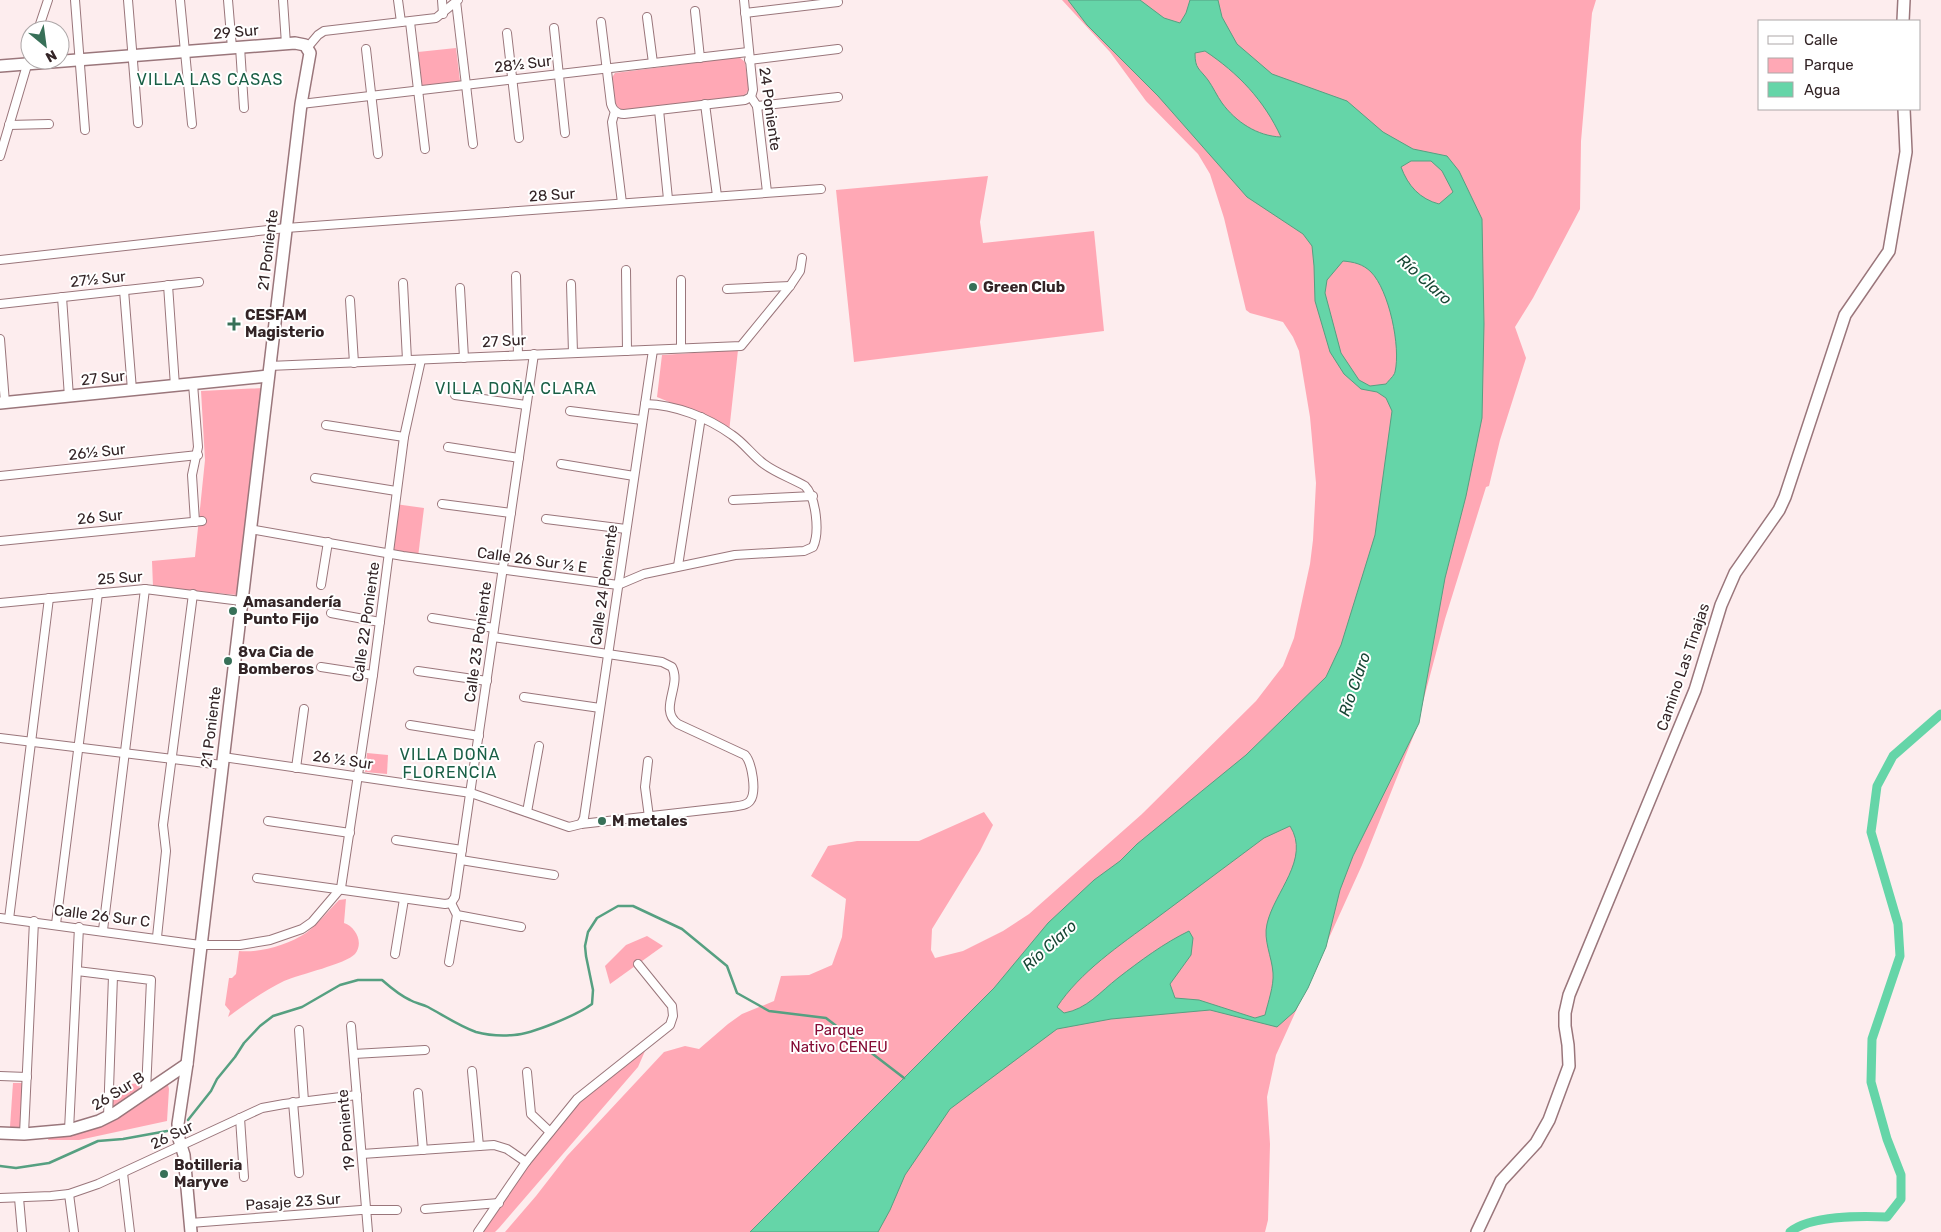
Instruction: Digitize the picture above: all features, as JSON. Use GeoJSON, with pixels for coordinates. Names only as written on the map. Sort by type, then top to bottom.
{"type":"FeatureCollection","features":[{"type":"Feature","properties":{"kind":"street"},"geometry":{"type":"LineString","coordinates":[[41,20],[48,0]]}},
{"type":"Feature","properties":{"kind":"street"},"geometry":{"type":"LineString","coordinates":[[75,0],[85,130]]}},
{"type":"Feature","properties":{"kind":"street"},"geometry":{"type":"LineString","coordinates":[[128,0],[138,123]]}},
{"type":"Feature","properties":{"kind":"street"},"geometry":{"type":"LineString","coordinates":[[180,0],[192,124]]}},
{"type":"Feature","properties":{"kind":"street"},"geometry":{"type":"LineString","coordinates":[[228,0],[244,108]]}},
{"type":"Feature","properties":{"kind":"street"},"geometry":{"type":"LineString","coordinates":[[283,0],[286,44]]}},
{"type":"Feature","properties":{"kind":"street"},"geometry":{"type":"LineString","coordinates":[[398,0],[401,22]]}},
{"type":"Feature","properties":{"kind":"street"},"geometry":{"type":"LineString","coordinates":[[442,0],[443,14]]}},
{"type":"Feature","properties":{"kind":"street","name":"24 Poniente"},"geometry":{"type":"LineString","coordinates":[[744,0],[753,90],[751,97],[757,106],[767,192]]}},
{"type":"Feature","properties":{"kind":"street"},"geometry":{"type":"LineString","coordinates":[[1903,20],[1904,0]]}},
{"type":"Feature","properties":{"kind":"street"},"geometry":{"type":"LineString","coordinates":[[307,48],[324,31],[436,18],[457,1]]}},
{"type":"Feature","properties":{"kind":"street"},"geometry":{"type":"LineString","coordinates":[[457,1],[473,144]]}},
{"type":"Feature","properties":{"kind":"street"},"geometry":{"type":"LineString","coordinates":[[745,14],[838,2]]}},
{"type":"Feature","properties":{"kind":"street"},"geometry":{"type":"LineString","coordinates":[[695,11],[700,58]]}},
{"type":"Feature","properties":{"kind":"street"},"geometry":{"type":"LineString","coordinates":[[647,17],[653,63]]}},
{"type":"Feature","properties":{"kind":"street"},"geometry":{"type":"LineString","coordinates":[[410,22],[425,149]]}},
{"type":"Feature","properties":{"kind":"street"},"geometry":{"type":"LineString","coordinates":[[601,22],[611,104],[615,111],[624,114],[747,100],[751,97]]}},
{"type":"Feature","properties":{"kind":"street"},"geometry":{"type":"LineString","coordinates":[[554,28],[566,133]]}},
{"type":"Feature","properties":{"kind":"street"},"geometry":{"type":"LineString","coordinates":[[507,33],[519,138]]}},
{"type":"Feature","properties":{"kind":"street","name":"29 Sur"},"geometry":{"type":"LineString","coordinates":[[70,60],[298,43],[307,48]]}},
{"type":"Feature","properties":{"kind":"street","name":"21 Poniente"},"geometry":{"type":"LineString","coordinates":[[190,1228],[185,1167],[178,1124],[187,1064],[301,104],[310,56],[307,48]]}},
{"type":"Feature","properties":{"kind":"street"},"geometry":{"type":"LineString","coordinates":[[366,49],[378,154]]}},
{"type":"Feature","properties":{"kind":"street","name":"28½ Sur"},"geometry":{"type":"LineString","coordinates":[[301,104],[700,58],[838,49]]}},
{"type":"Feature","properties":{"kind":"street","name":"29 Sur"},"geometry":{"type":"LineString","coordinates":[[0,66],[20,61]]}},
{"type":"Feature","properties":{"kind":"street"},"geometry":{"type":"LineString","coordinates":[[0,156],[25,70]]}},
{"type":"Feature","properties":{"kind":"street"},"geometry":{"type":"LineString","coordinates":[[757,106],[838,97]]}},
{"type":"Feature","properties":{"kind":"street"},"geometry":{"type":"LineString","coordinates":[[705,104],[717,196]]}},
{"type":"Feature","properties":{"kind":"street"},"geometry":{"type":"LineString","coordinates":[[659,110],[668,199]]}},
{"type":"Feature","properties":{"kind":"street","name":"Camino Las Tinajas"},"geometry":{"type":"LineString","coordinates":[[1477,1232],[1501,1181],[1536,1143],[1549,1120],[1569,1066],[1565,1026],[1565,1013],[1569,995],[1695,690],[1721,605],[1736,573],[1786,497],[1845,315],[1889,251],[1906,152],[1904,110]]}},
{"type":"Feature","properties":{"kind":"street"},"geometry":{"type":"LineString","coordinates":[[615,111],[612,122],[622,203]]}},
{"type":"Feature","properties":{"kind":"street"},"geometry":{"type":"LineString","coordinates":[[9,125],[49,124]]}},
{"type":"Feature","properties":{"kind":"street","name":"28 Sur"},"geometry":{"type":"LineString","coordinates":[[0,260],[286,228],[821,189]]}},
{"type":"Feature","properties":{"kind":"street"},"geometry":{"type":"LineString","coordinates":[[726,289],[790,286],[800,271],[802,258]]}},
{"type":"Feature","properties":{"kind":"street"},"geometry":{"type":"LineString","coordinates":[[626,270],[627,351]]}},
{"type":"Feature","properties":{"kind":"street"},"geometry":{"type":"LineString","coordinates":[[516,276],[518,355]]}},
{"type":"Feature","properties":{"kind":"street"},"geometry":{"type":"LineString","coordinates":[[681,280],[681,348]]}},
{"type":"Feature","properties":{"kind":"street","name":"27½ Sur"},"geometry":{"type":"LineString","coordinates":[[0,304],[199,282]]}},
{"type":"Feature","properties":{"kind":"street"},"geometry":{"type":"LineString","coordinates":[[403,283],[407,360]]}},
{"type":"Feature","properties":{"kind":"street"},"geometry":{"type":"LineString","coordinates":[[571,284],[573,353]]}},
{"type":"Feature","properties":{"kind":"street"},"geometry":{"type":"LineString","coordinates":[[168,285],[175,386]]}},
{"type":"Feature","properties":{"kind":"street","name":"27 Sur"},"geometry":{"type":"LineString","coordinates":[[3,403],[193,384],[269,371],[354,363],[741,346],[790,286]]}},
{"type":"Feature","properties":{"kind":"street"},"geometry":{"type":"LineString","coordinates":[[460,288],[464,358]]}},
{"type":"Feature","properties":{"kind":"street"},"geometry":{"type":"LineString","coordinates":[[124,290],[132,390]]}},
{"type":"Feature","properties":{"kind":"street"},"geometry":{"type":"LineString","coordinates":[[62,297],[69,396]]}},
{"type":"Feature","properties":{"kind":"street"},"geometry":{"type":"LineString","coordinates":[[350,300],[354,363]]}},
{"type":"Feature","properties":{"kind":"street"},"geometry":{"type":"LineString","coordinates":[[0,339],[3,403]]}},
{"type":"Feature","properties":{"kind":"street","name":"Calle 24 Poniente"},"geometry":{"type":"LineString","coordinates":[[581,824],[584,818],[653,350]]}},
{"type":"Feature","properties":{"kind":"street","name":"Calle 23 Poniente"},"geometry":{"type":"LineString","coordinates":[[451,903],[455,897],[461,860],[534,354]]}},
{"type":"Feature","properties":{"kind":"street","name":"Calle 22 Poniente"},"geometry":{"type":"LineString","coordinates":[[341,888],[373,676],[404,437],[421,360]]}},
{"type":"Feature","properties":{"kind":"street"},"geometry":{"type":"LineString","coordinates":[[193,384],[198,455]]}},
{"type":"Feature","properties":{"kind":"street"},"geometry":{"type":"LineString","coordinates":[[455,395],[526,405]]}},
{"type":"Feature","properties":{"kind":"street"},"geometry":{"type":"LineString","coordinates":[[618,585],[644,574],[735,555],[809,550],[813,547],[816,537],[811,493],[805,486],[765,465],[733,435],[701,417],[676,408],[645,404]]}},
{"type":"Feature","properties":{"kind":"street"},"geometry":{"type":"LineString","coordinates":[[570,411],[642,420]]}},
{"type":"Feature","properties":{"kind":"street"},"geometry":{"type":"LineString","coordinates":[[678,566],[701,417]]}},
{"type":"Feature","properties":{"kind":"street"},"geometry":{"type":"LineString","coordinates":[[326,425],[404,437]]}},
{"type":"Feature","properties":{"kind":"street"},"geometry":{"type":"LineString","coordinates":[[448,447],[519,458]]}},
{"type":"Feature","properties":{"kind":"street","name":"26½ Sur"},"geometry":{"type":"LineString","coordinates":[[0,476],[198,455]]}},
{"type":"Feature","properties":{"kind":"street","name":"26 Sur"},"geometry":{"type":"LineString","coordinates":[[0,541],[198,522],[192,475],[198,455]]}},
{"type":"Feature","properties":{"kind":"street"},"geometry":{"type":"LineString","coordinates":[[562,464],[634,476]]}},
{"type":"Feature","properties":{"kind":"street"},"geometry":{"type":"LineString","coordinates":[[315,478],[396,491]]}},
{"type":"Feature","properties":{"kind":"street"},"geometry":{"type":"LineString","coordinates":[[733,500],[811,493]]}},
{"type":"Feature","properties":{"kind":"street"},"geometry":{"type":"LineString","coordinates":[[442,504],[511,513]]}},
{"type":"Feature","properties":{"kind":"street"},"geometry":{"type":"LineString","coordinates":[[546,520],[626,529]]}},
{"type":"Feature","properties":{"kind":"street","name":"Calle 26 Sur ½ E"},"geometry":{"type":"LineString","coordinates":[[250,529],[389,554],[618,585]]}},
{"type":"Feature","properties":{"kind":"street"},"geometry":{"type":"LineString","coordinates":[[321,586],[328,542]]}},
{"type":"Feature","properties":{"kind":"street"},"geometry":{"type":"LineString","coordinates":[[103,930],[145,589]]}},
{"type":"Feature","properties":{"kind":"street","name":"25 Sur"},"geometry":{"type":"LineString","coordinates":[[0,604],[145,589],[241,601]]}},
{"type":"Feature","properties":{"kind":"street"},"geometry":{"type":"LineString","coordinates":[[56,924],[98,593]]}},
{"type":"Feature","properties":{"kind":"street"},"geometry":{"type":"LineString","coordinates":[[157,937],[166,851],[164,825],[193,594]]}},
{"type":"Feature","properties":{"kind":"street"},"geometry":{"type":"LineString","coordinates":[[9,918],[49,598]]}},
{"type":"Feature","properties":{"kind":"street"},"geometry":{"type":"LineString","coordinates":[[331,613],[380,622]]}},
{"type":"Feature","properties":{"kind":"street"},"geometry":{"type":"LineString","coordinates":[[432,618],[494,628]]}},
{"type":"Feature","properties":{"kind":"street"},"geometry":{"type":"LineString","coordinates":[[493,637],[608,656]]}},
{"type":"Feature","properties":{"kind":"street","name":"26 ½ Sur"},"geometry":{"type":"LineString","coordinates":[[0,738],[172,759],[222,761],[296,768],[471,792],[569,827],[581,824],[731,807],[741,805],[750,800],[752,796],[752,767],[750,760],[745,755],[678,724],[669,714],[675,676],[672,667],[662,662],[608,656]]}},
{"type":"Feature","properties":{"kind":"street"},"geometry":{"type":"LineString","coordinates":[[320,667],[373,676]]}},
{"type":"Feature","properties":{"kind":"street"},"geometry":{"type":"LineString","coordinates":[[418,670],[487,681]]}},
{"type":"Feature","properties":{"kind":"street"},"geometry":{"type":"LineString","coordinates":[[524,697],[600,708]]}},
{"type":"Feature","properties":{"kind":"street"},"geometry":{"type":"LineString","coordinates":[[296,768],[304,708]]}},
{"type":"Feature","properties":{"kind":"street"},"geometry":{"type":"LineString","coordinates":[[410,725],[479,736]]}},
{"type":"Feature","properties":{"kind":"street"},"geometry":{"type":"LineString","coordinates":[[527,812],[538,746]]}},
{"type":"Feature","properties":{"kind":"street"},"geometry":{"type":"LineString","coordinates":[[648,761],[645,787],[649,817]]}},
{"type":"Feature","properties":{"kind":"street"},"geometry":{"type":"LineString","coordinates":[[268,822],[350,833]]}},
{"type":"Feature","properties":{"kind":"street"},"geometry":{"type":"LineString","coordinates":[[396,840],[462,850]]}},
{"type":"Feature","properties":{"kind":"street"},"geometry":{"type":"LineString","coordinates":[[461,860],[554,875]]}},
{"type":"Feature","properties":{"kind":"street"},"geometry":{"type":"LineString","coordinates":[[257,878],[341,888],[404,899],[445,904],[451,903],[456,915],[449,962]]}},
{"type":"Feature","properties":{"kind":"street","name":"Calle 26 Sur C"},"geometry":{"type":"LineString","coordinates":[[0,918],[200,944],[240,946],[292,934],[312,922],[341,888]]}},
{"type":"Feature","properties":{"kind":"street"},"geometry":{"type":"LineString","coordinates":[[395,954],[404,899]]}},
{"type":"Feature","properties":{"kind":"street"},"geometry":{"type":"LineString","coordinates":[[456,915],[521,927]]}},
{"type":"Feature","properties":{"kind":"street"},"geometry":{"type":"LineString","coordinates":[[24,1134],[34,922]]}},
{"type":"Feature","properties":{"kind":"street"},"geometry":{"type":"LineString","coordinates":[[69,1130],[79,927]]}},
{"type":"Feature","properties":{"kind":"street"},"geometry":{"type":"LineString","coordinates":[[478,1232],[526,1162],[581,1094],[670,1025],[673,1016],[672,1006],[638,964]]}},
{"type":"Feature","properties":{"kind":"street"},"geometry":{"type":"LineString","coordinates":[[77,971],[150,980],[146,1091]]}},
{"type":"Feature","properties":{"kind":"street"},"geometry":{"type":"LineString","coordinates":[[108,1117],[113,976]]}},
{"type":"Feature","properties":{"kind":"street","name":"19 Poniente"},"geometry":{"type":"LineString","coordinates":[[352,1026],[368,1232]]}},
{"type":"Feature","properties":{"kind":"street"},"geometry":{"type":"LineString","coordinates":[[299,1030],[304,1101]]}},
{"type":"Feature","properties":{"kind":"street"},"geometry":{"type":"LineString","coordinates":[[354,1054],[425,1050]]}},
{"type":"Feature","properties":{"kind":"street","name":"26 Sur B"},"geometry":{"type":"LineString","coordinates":[[0,1134],[69,1130],[90,1124],[108,1117],[187,1064]]}},
{"type":"Feature","properties":{"kind":"street"},"geometry":{"type":"LineString","coordinates":[[472,1071],[478,1146]]}},
{"type":"Feature","properties":{"kind":"street"},"geometry":{"type":"LineString","coordinates":[[527,1072],[531,1114],[550,1132]]}},
{"type":"Feature","properties":{"kind":"street"},"geometry":{"type":"LineString","coordinates":[[0,1076],[27,1077]]}},
{"type":"Feature","properties":{"kind":"street"},"geometry":{"type":"LineString","coordinates":[[418,1093],[423,1150]]}},
{"type":"Feature","properties":{"kind":"street","name":"26 Sur"},"geometry":{"type":"LineString","coordinates":[[0,1198],[69,1194],[123,1173],[268,1106],[357,1095]]}},
{"type":"Feature","properties":{"kind":"street"},"geometry":{"type":"LineString","coordinates":[[293,1102],[299,1172]]}},
{"type":"Feature","properties":{"kind":"street"},"geometry":{"type":"LineString","coordinates":[[240,1118],[244,1176]]}},
{"type":"Feature","properties":{"kind":"street"},"geometry":{"type":"LineString","coordinates":[[362,1154],[501,1146],[526,1162]]}},
{"type":"Feature","properties":{"kind":"street"},"geometry":{"type":"LineString","coordinates":[[123,1173],[130,1232]]}},
{"type":"Feature","properties":{"kind":"street"},"geometry":{"type":"LineString","coordinates":[[69,1194],[74,1232]]}},
{"type":"Feature","properties":{"kind":"street"},"geometry":{"type":"LineString","coordinates":[[19,1198],[22,1232]]}},
{"type":"Feature","properties":{"kind":"street"},"geometry":{"type":"LineString","coordinates":[[425,1209],[499,1203]]}},
{"type":"Feature","properties":{"kind":"street","name":"Pasaje 23 Sur"},"geometry":{"type":"LineString","coordinates":[[190,1228],[366,1211],[397,1210]]}},
{"type":"Feature","properties":{"kind":"green space","name":"Parque Nativo CENEU"},"geometry":{"type":"Polygon","coordinates":[[[1062,0],[1596,0],[1592,13],[1581,141],[1580,209],[1533,298],[1515,327],[1526,358],[1500,440],[1489,486],[1486,487],[1445,619],[1415,732],[1362,865],[1276,1055],[1267,1097],[1270,1144],[1268,1220],[1265,1232],[505,1232],[567,1156],[664,1052],[685,1046],[699,1049],[742,1014],[774,1001],[781,976],[809,975],[832,965],[842,937],[846,899],[811,876],[828,846],[857,841],[919,841],[984,812],[993,825],[980,851],[932,929],[931,950],[935,958],[963,951],[1003,931],[1029,914],[1142,814],[1256,701],[1283,666],[1294,638],[1310,564],[1316,483],[1310,417],[1299,351],[1293,337],[1283,322],[1250,313],[1246,310],[1224,218],[1210,174],[1198,154],[1146,101],[1110,52],[1062,0]]]}},
{"type":"Feature","properties":{"kind":"green space"},"geometry":{"type":"Polygon","coordinates":[[[456,48],[460,81],[422,86],[418,52],[456,48]]]}},
{"type":"Feature","properties":{"kind":"green space"},"geometry":{"type":"Polygon","coordinates":[[[739,57],[745,62],[749,90],[743,97],[623,111],[615,105],[611,79],[615,73],[739,57]]]}},
{"type":"Feature","properties":{"kind":"green space","name":"Green Club"},"geometry":{"type":"Polygon","coordinates":[[[988,176],[980,222],[983,243],[1094,231],[1104,331],[854,362],[836,190],[988,176]]]}},
{"type":"Feature","properties":{"kind":"green space"},"geometry":{"type":"Polygon","coordinates":[[[738,350],[729,432],[696,413],[657,397],[662,355],[738,350]]]}},
{"type":"Feature","properties":{"kind":"green space"},"geometry":{"type":"Polygon","coordinates":[[[263,388],[237,595],[153,587],[152,561],[195,557],[205,460],[201,391],[263,388]]]}},
{"type":"Feature","properties":{"kind":"green space"},"geometry":{"type":"Polygon","coordinates":[[[395,504],[424,508],[418,557],[390,553],[395,504]]]}},
{"type":"Feature","properties":{"kind":"green space"},"geometry":{"type":"Polygon","coordinates":[[[367,753],[388,755],[387,774],[365,772],[367,753]]]}},
{"type":"Feature","properties":{"kind":"green space"},"geometry":{"type":"Polygon","coordinates":[[[346,899],[344,923],[352,928],[359,940],[358,950],[355,954],[333,965],[284,981],[228,1017],[230,1011],[225,1005],[229,978],[236,974],[239,951],[256,951],[291,941],[306,933],[319,922],[339,900],[346,899]]]}},
{"type":"Feature","properties":{"kind":"green space"},"geometry":{"type":"Polygon","coordinates":[[[647,936],[663,946],[610,984],[605,966],[626,945],[647,936]]]}},
{"type":"Feature","properties":{"kind":"green space"},"geometry":{"type":"Polygon","coordinates":[[[645,1051],[638,1067],[499,1228],[495,1232],[483,1232],[514,1184],[559,1121],[580,1099],[598,1084],[645,1051]]]}},
{"type":"Feature","properties":{"kind":"green space"},"geometry":{"type":"Polygon","coordinates":[[[13,1083],[23,1083],[21,1127],[10,1127],[13,1083]]]}},
{"type":"Feature","properties":{"kind":"green space"},"geometry":{"type":"Polygon","coordinates":[[[140,1083],[139,1091],[112,1108],[113,1086],[140,1083]]]}},
{"type":"Feature","properties":{"kind":"green space"},"geometry":{"type":"Polygon","coordinates":[[[166,1083],[169,1089],[167,1121],[79,1140],[48,1140],[49,1137],[73,1133],[166,1083]]]}},
{"type":"Feature","properties":{"kind":"water","name":"Río Claro"},"geometry":{"type":"Polygon","coordinates":[[[1068,0],[1140,0],[1164,18],[1180,23],[1186,13],[1190,0],[1218,0],[1222,17],[1237,44],[1272,74],[1347,101],[1383,132],[1413,149],[1447,156],[1459,171],[1482,219],[1484,324],[1482,418],[1466,496],[1445,578],[1419,723],[1353,856],[1340,890],[1326,947],[1308,988],[1295,1011],[1277,1027],[1210,1010],[1111,1019],[1057,1029],[950,1109],[905,1175],[878,1232],[750,1232],[994,988],[1048,923],[1094,880],[1120,861],[1137,844],[1246,755],[1326,677],[1341,645],[1375,535],[1392,411],[1386,398],[1377,392],[1361,389],[1344,374],[1330,352],[1315,301],[1312,246],[1303,234],[1247,197],[1158,96],[1087,25],[1068,0]],[[1205,51],[1195,53],[1198,68],[1222,103],[1240,122],[1255,131],[1281,137],[1267,111],[1239,78],[1205,51]],[[1411,161],[1401,167],[1415,191],[1432,202],[1439,204],[1453,192],[1442,171],[1431,161],[1411,161]],[[1343,261],[1327,280],[1325,293],[1341,353],[1359,380],[1370,386],[1386,384],[1395,372],[1395,334],[1388,305],[1377,280],[1362,265],[1343,261]],[[1290,826],[1264,838],[1101,960],[1077,982],[1057,1007],[1064,1013],[1080,1008],[1144,959],[1170,941],[1189,931],[1193,938],[1191,955],[1170,984],[1175,998],[1199,1000],[1255,1018],[1265,1015],[1273,978],[1266,936],[1267,924],[1294,863],[1296,851],[1295,838],[1290,826]]]}},
{"type":"Feature","properties":{"kind":"waterway"},"geometry":{"type":"LineString","coordinates":[[1790,1232],[1810,1222],[1850,1217],[1887,1217],[1901,1199],[1901,1175],[1887,1139],[1871,1082],[1872,1039],[1900,956],[1898,924],[1871,832],[1877,786],[1893,756],[1941,714]]}},
{"type":"Feature","properties":{"kind":"waterway"},"geometry":{"type":"LineString","coordinates":[[188,1120],[211,1091],[217,1079],[244,1043],[260,1026],[273,1016],[302,1007],[340,985],[358,980],[382,980],[406,998],[428,1007],[470,1030],[485,1034],[522,1034],[543,1028],[576,1013],[592,1004],[593,990],[585,946],[588,932],[597,918],[618,906],[633,906],[682,929],[727,966],[737,993],[769,1011],[826,1018],[904,1078]]}},
{"type":"Feature","properties":{"kind":"waterway"},"geometry":{"type":"LineString","coordinates":[[0,1166],[16,1168],[49,1163],[98,1141],[123,1139],[167,1131]]}},
{"type":"Feature","properties":{"kind":"place","name":"Green Club"},"geometry":{"type":"Point","coordinates":[973,287]}},
{"type":"Feature","properties":{"kind":"place","name":"CESFAM Magisterio"},"geometry":{"type":"Point","coordinates":[234,324]}},
{"type":"Feature","properties":{"kind":"place","name":"Amasandería Punto Fijo"},"geometry":{"type":"Point","coordinates":[233,611]}},
{"type":"Feature","properties":{"kind":"place","name":"8va Cia de Bomberos"},"geometry":{"type":"Point","coordinates":[228,661]}},
{"type":"Feature","properties":{"kind":"place","name":"M metales"},"geometry":{"type":"Point","coordinates":[602,821]}},
{"type":"Feature","properties":{"kind":"place","name":"Botilleria Maryve"},"geometry":{"type":"Point","coordinates":[164,1174]}},
{"type":"Feature","properties":{"kind":"district","name":"VILLA LAS CASAS"},"geometry":{"type":"Point","coordinates":[210,79]}},
{"type":"Feature","properties":{"kind":"district","name":"VILLA DOÑA CLARA"},"geometry":{"type":"Point","coordinates":[516,388]}},
{"type":"Feature","properties":{"kind":"district","name":"VILLA DOÑA FLORENCIA"},"geometry":{"type":"Point","coordinates":[450,763]}}]}
